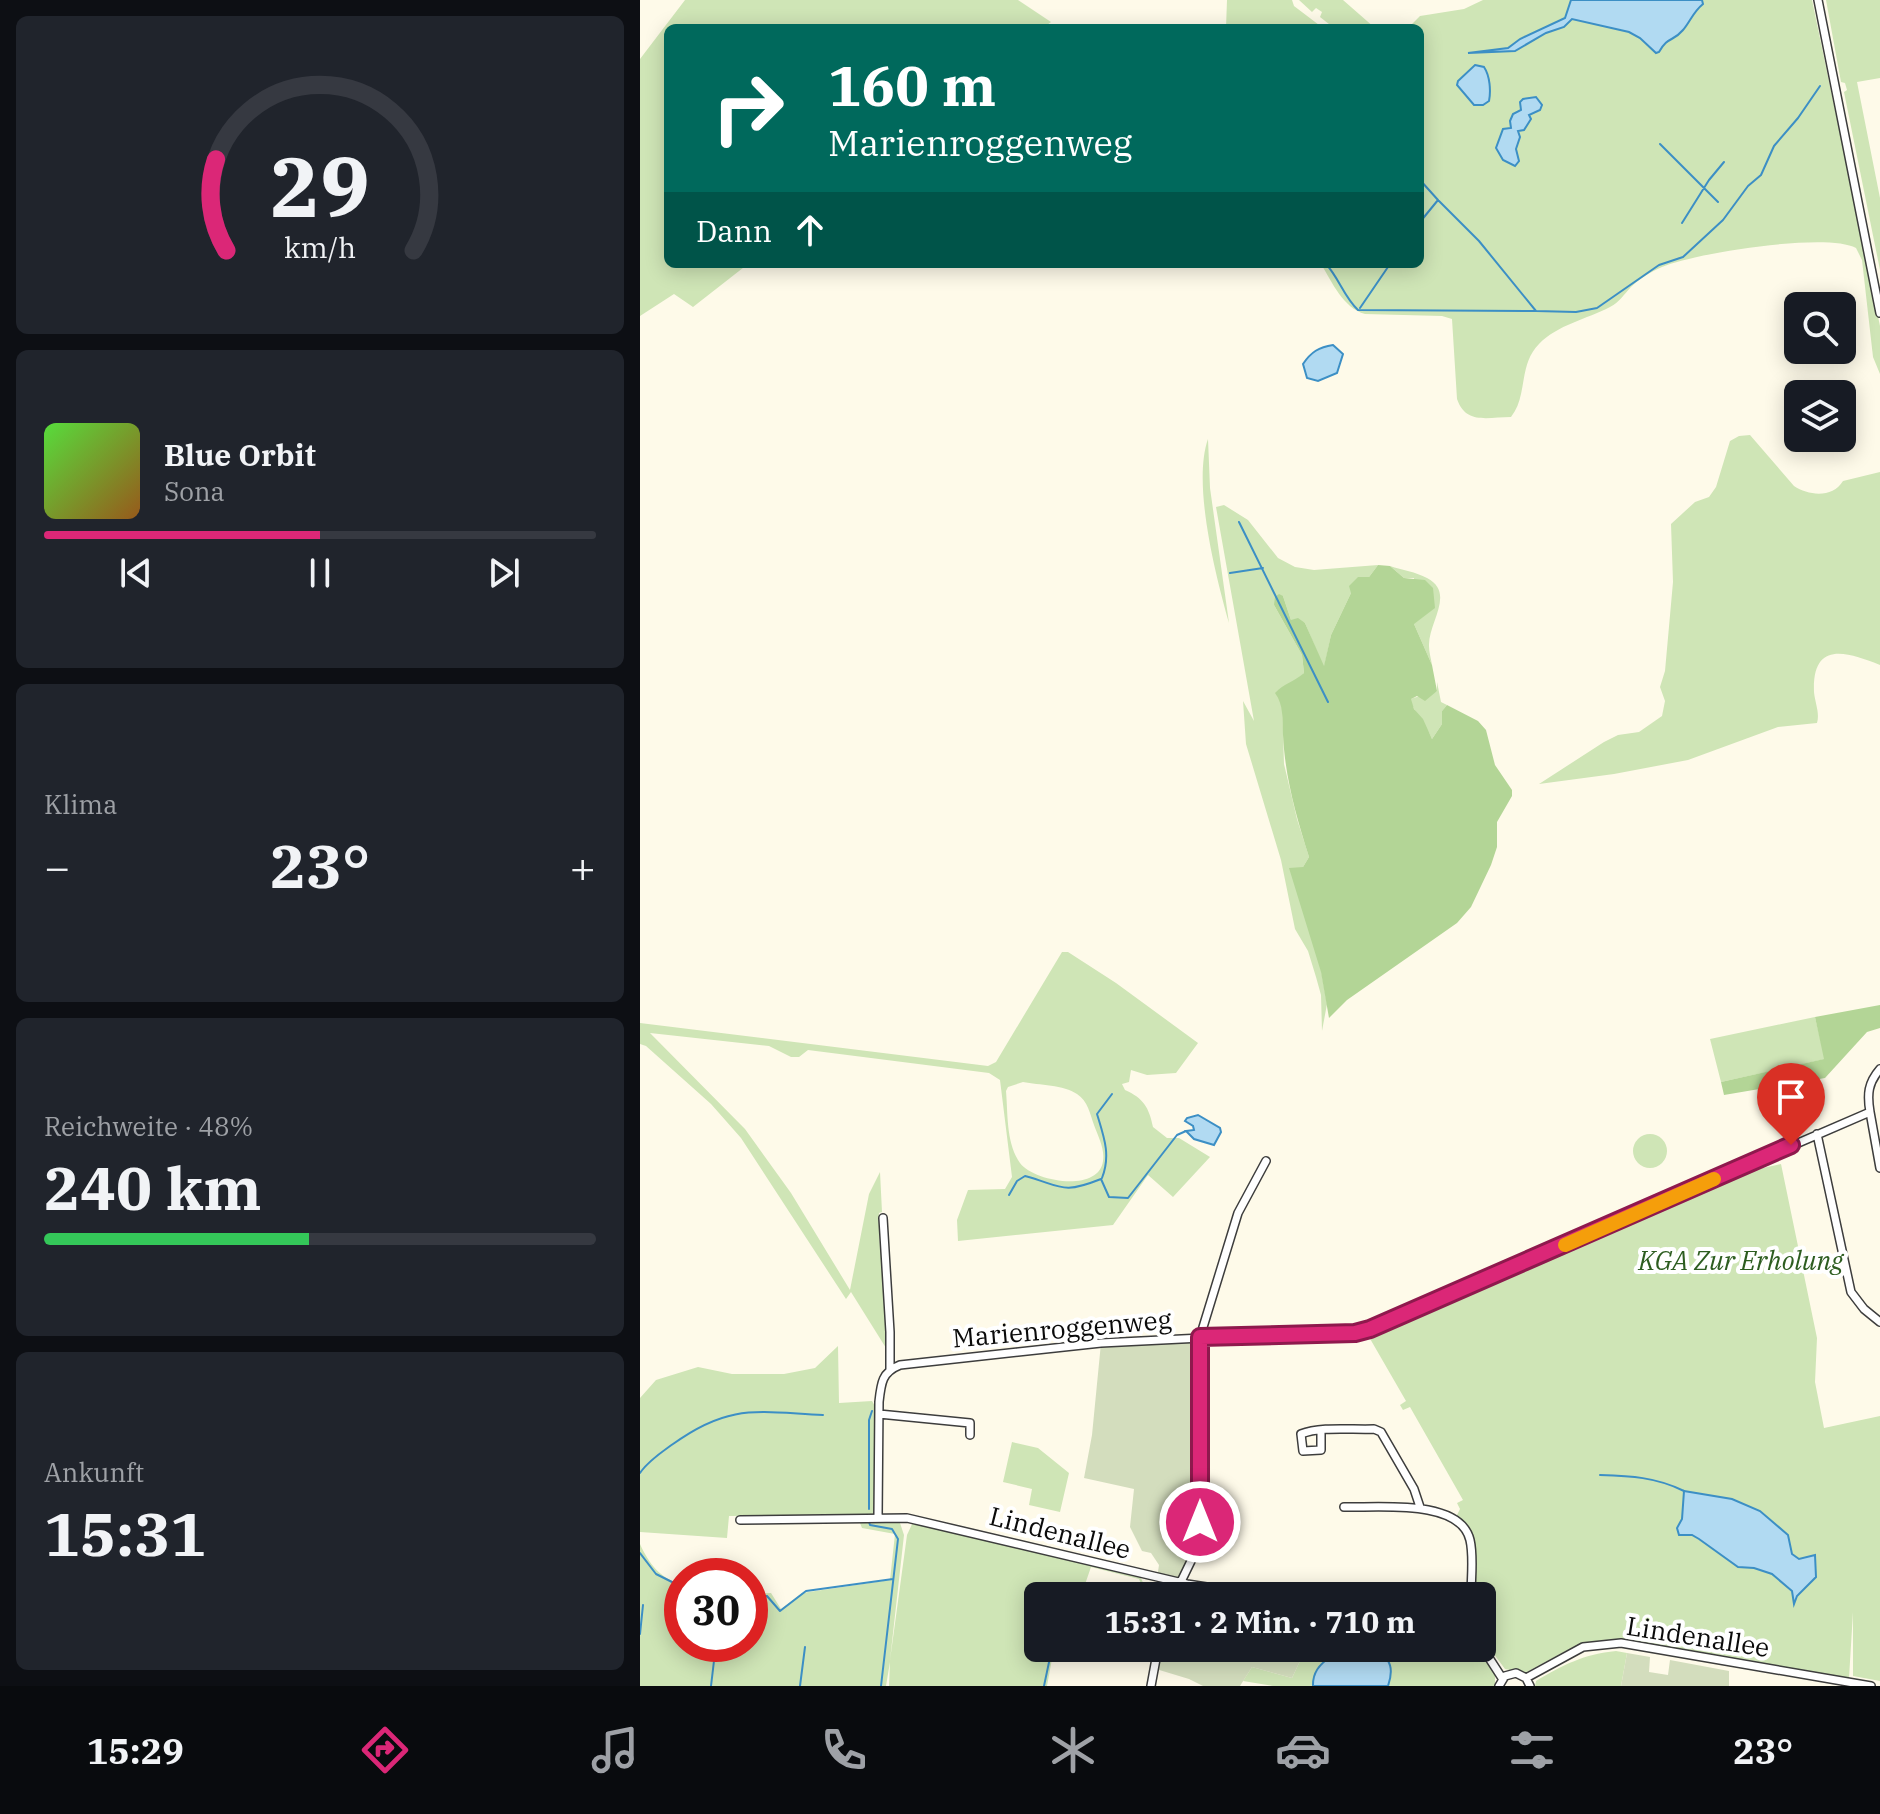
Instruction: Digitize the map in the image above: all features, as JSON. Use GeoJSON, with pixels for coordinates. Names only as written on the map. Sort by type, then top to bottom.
{"type":"FeatureCollection","features":[{"type":"Feature","properties":{"kind":"street"},"geometry":{"type":"LineString","coordinates":[[1818,0],[1880,313]]}},
{"type":"Feature","properties":{"kind":"street"},"geometry":{"type":"LineString","coordinates":[[1880,1069],[1868,1093],[1880,1168]]}},
{"type":"Feature","properties":{"kind":"street","name":"Marienroggenweg"},"geometry":{"type":"LineString","coordinates":[[890,1369],[900,1365],[1101,1343],[1365,1330],[1870,1112]]}},
{"type":"Feature","properties":{"kind":"street"},"geometry":{"type":"LineString","coordinates":[[1817,1134],[1851,1292],[1864,1309],[1880,1322]]}},
{"type":"Feature","properties":{"kind":"street"},"geometry":{"type":"LineString","coordinates":[[1180,1582],[1196,1547],[1200,1522],[1200,1337],[1238,1213],[1266,1161]]}},
{"type":"Feature","properties":{"kind":"street"},"geometry":{"type":"LineString","coordinates":[[878,1517],[881,1383],[890,1369],[883,1218]]}},
{"type":"Feature","properties":{"kind":"street"},"geometry":{"type":"LineString","coordinates":[[879,1414],[970,1423],[970,1435]]}},
{"type":"Feature","properties":{"kind":"street"},"geometry":{"type":"LineString","coordinates":[[1321,1431],[1374,1429],[1381,1432],[1414,1489],[1420,1507]]}},
{"type":"Feature","properties":{"kind":"street"},"geometry":{"type":"LineString","coordinates":[[1344,1507],[1420,1507],[1455,1519],[1467,1531],[1470,1541],[1471,1582]]}},
{"type":"Feature","properties":{"kind":"street","name":"Lindenallee"},"geometry":{"type":"LineString","coordinates":[[740,1520],[919,1519],[1176,1582]]}},
{"type":"Feature","properties":{"kind":"street","name":"Lindenallee"},"geometry":{"type":"LineString","coordinates":[[1528,1682],[1583,1647],[1610,1643],[1871,1686]]}},
{"type":"Feature","properties":{"kind":"street"},"geometry":{"type":"LineString","coordinates":[[1151,1686],[1155,1662]]}},
{"type":"Feature","properties":{"kind":"street"},"geometry":{"type":"LineString","coordinates":[[1490,1662],[1500,1682],[1516,1673],[1528,1682]]}},
{"type":"Feature","properties":{"kind":"street"},"geometry":{"type":"LineString","coordinates":[[1807,1686],[1808,1675]]}},
{"type":"Feature","properties":{"kind":"green space"},"geometry":{"type":"Polygon","coordinates":[[[685,0],[1018,0],[1051,22],[1048,24],[667,24],[685,0]]]}},
{"type":"Feature","properties":{"kind":"green space"},"geometry":{"type":"Polygon","coordinates":[[[1227,0],[1292,0],[1294,6],[1318,24],[1226,24],[1227,0]]]}},
{"type":"Feature","properties":{"kind":"green space"},"geometry":{"type":"Polygon","coordinates":[[[1299,0],[1343,0],[1370,24],[1329,24],[1320,17],[1322,12],[1316,8],[1312,12],[1299,0]]]}},
{"type":"Feature","properties":{"kind":"green space"},"geometry":{"type":"Polygon","coordinates":[[[1483,0],[1812,0],[1880,326],[1880,374],[1873,357],[1862,260],[1856,248],[1818,242],[1791,243],[1702,256],[1654,271],[1634,284],[1613,305],[1563,327],[1539,344],[1528,361],[1520,400],[1511,417],[1479,418],[1466,413],[1457,399],[1452,319],[1357,311],[1339,294],[1323,268],[1424,268],[1424,24],[1412,24],[1420,16],[1464,9],[1483,0]]]}},
{"type":"Feature","properties":{"kind":"green space"},"geometry":{"type":"Polygon","coordinates":[[[1826,0],[1880,0],[1880,78],[1857,82],[1880,198],[1880,270],[1844,92],[1847,90],[1845,83],[1841,82],[1826,0]]]}},
{"type":"Feature","properties":{"kind":"green space"},"geometry":{"type":"Polygon","coordinates":[[[664,28],[664,268],[743,268],[693,307],[674,294],[640,316],[640,59],[664,28]]]}},
{"type":"Feature","properties":{"kind":"green space"},"geometry":{"type":"Polygon","coordinates":[[[1750,435],[1794,486],[1807,492],[1827,493],[1843,481],[1880,472],[1880,665],[1844,654],[1825,657],[1815,675],[1817,723],[1778,727],[1688,760],[1539,784],[1604,742],[1618,735],[1639,732],[1662,716],[1665,701],[1660,687],[1665,671],[1673,582],[1671,524],[1695,502],[1709,497],[1716,487],[1730,441],[1750,435]]]}},
{"type":"Feature","properties":{"kind":"green space"},"geometry":{"type":"Polygon","coordinates":[[[1208,439],[1210,488],[1229,623],[1212,556],[1204,505],[1204,458],[1208,439]]]}},
{"type":"Feature","properties":{"kind":"green space"},"geometry":{"type":"Polygon","coordinates":[[[1224,505],[1248,520],[1278,558],[1295,567],[1314,570],[1378,565],[1351,593],[1331,635],[1324,668],[1305,623],[1291,620],[1283,596],[1274,605],[1302,655],[1304,673],[1282,702],[1284,764],[1309,857],[1303,867],[1327,1004],[1322,1031],[1321,995],[1308,951],[1295,929],[1281,860],[1246,744],[1243,701],[1254,721],[1216,507],[1224,505]]]}},
{"type":"Feature","properties":{"kind":"green space"},"geometry":{"type":"Polygon","coordinates":[[[1378,565],[1390,566],[1404,578],[1425,580],[1433,588],[1435,608],[1414,624],[1432,665],[1437,691],[1425,701],[1417,696],[1411,699],[1414,709],[1423,719],[1432,739],[1442,724],[1442,711],[1447,705],[1478,721],[1486,730],[1495,765],[1512,790],[1512,796],[1497,822],[1497,847],[1471,907],[1457,923],[1347,1000],[1329,1018],[1321,972],[1289,868],[1303,867],[1309,857],[1289,781],[1281,707],[1275,693],[1304,673],[1302,655],[1274,605],[1275,597],[1279,594],[1283,596],[1291,620],[1298,618],[1305,623],[1324,666],[1331,635],[1351,593],[1349,586],[1358,577],[1369,577],[1378,565]]]}},
{"type":"Feature","properties":{"kind":"green space"},"geometry":{"type":"Polygon","coordinates":[[[1390,566],[1427,578],[1439,592],[1440,600],[1430,637],[1432,665],[1414,624],[1414,578],[1404,578],[1390,566]]]}},
{"type":"Feature","properties":{"kind":"green space"},"geometry":{"type":"Polygon","coordinates":[[[1437,682],[1441,702],[1447,705],[1442,711],[1442,724],[1432,739],[1410,699],[1437,691],[1437,682]]]}},
{"type":"Feature","properties":{"kind":"green space"},"geometry":{"type":"Polygon","coordinates":[[[1062,952],[1068,952],[1198,1043],[1176,1073],[1147,1075],[1131,1070],[1129,1082],[1122,1084],[1125,1090],[1144,1104],[1153,1127],[1167,1138],[1179,1138],[1210,1157],[1173,1197],[1148,1175],[1113,1225],[958,1241],[957,1220],[968,1190],[1005,1189],[1012,1177],[1000,1080],[989,1073],[808,1050],[799,1057],[791,1057],[769,1046],[650,1033],[745,1129],[791,1193],[850,1290],[869,1194],[880,1172],[880,1251],[884,1252],[890,1347],[886,1348],[851,1292],[846,1299],[741,1138],[711,1104],[640,1044],[640,1023],[988,1066],[996,1062],[1062,952]],[[1023,1082],[1008,1087],[1006,1091],[1010,1137],[1020,1163],[1038,1175],[1065,1181],[1079,1181],[1099,1171],[1103,1161],[1101,1143],[1081,1097],[1058,1087],[1023,1082]]]}},
{"type":"Feature","properties":{"kind":"green space"},"geometry":{"type":"Polygon","coordinates":[[[1880,1005],[1880,1028],[1867,1032],[1825,1078],[1724,1095],[1721,1082],[1824,1059],[1815,1017],[1880,1005]]]}},
{"type":"Feature","properties":{"kind":"green space"},"geometry":{"type":"Polygon","coordinates":[[[1815,1017],[1825,1059],[1721,1082],[1710,1039],[1815,1017]]]}},
{"type":"Feature","properties":{"kind":"green space"},"geometry":{"type":"Polygon","coordinates":[[[1650,1134],[1662,1139],[1667,1151],[1662,1163],[1650,1168],[1638,1163],[1633,1151],[1638,1139],[1650,1134]]]}},
{"type":"Feature","properties":{"kind":"green space","name":"KGA Zur Erholung"},"geometry":{"type":"Polygon","coordinates":[[[1781,1164],[1817,1338],[1815,1382],[1824,1428],[1880,1416],[1880,1681],[1853,1676],[1853,1612],[1849,1678],[1618,1639],[1573,1647],[1525,1673],[1505,1669],[1496,1657],[1496,1582],[1471,1582],[1470,1541],[1455,1519],[1460,1509],[1457,1503],[1463,1500],[1410,1407],[1403,1410],[1400,1405],[1406,1401],[1365,1330],[1717,1178],[1781,1164]]]}},
{"type":"Feature","properties":{"kind":"green space"},"geometry":{"type":"Polygon","coordinates":[[[1200,1337],[1199,1536],[1180,1582],[1157,1578],[1159,1565],[1151,1553],[1142,1551],[1130,1527],[1134,1489],[1084,1478],[1092,1435],[1101,1343],[1200,1337]]]}},
{"type":"Feature","properties":{"kind":"green space"},"geometry":{"type":"Polygon","coordinates":[[[838,1346],[839,1403],[872,1401],[876,1408],[876,1515],[729,1516],[727,1538],[640,1532],[640,1398],[656,1380],[698,1367],[732,1374],[784,1374],[815,1368],[838,1346]]]}},
{"type":"Feature","properties":{"kind":"green space"},"geometry":{"type":"Polygon","coordinates":[[[1012,1442],[1038,1448],[1069,1473],[1060,1512],[1029,1505],[1032,1489],[1003,1482],[1012,1442]]]}},
{"type":"Feature","properties":{"kind":"green space"},"geometry":{"type":"Polygon","coordinates":[[[899,1520],[904,1535],[890,1660],[907,1535],[913,1522],[1140,1576],[1143,1582],[1091,1567],[1086,1582],[1024,1582],[1024,1662],[1051,1662],[1047,1686],[889,1686],[890,1662],[886,1686],[640,1686],[640,1544],[647,1558],[664,1576],[664,1662],[768,1662],[768,1593],[771,1593],[781,1609],[802,1593],[890,1580],[895,1534],[862,1528],[860,1523],[899,1520]]]}},
{"type":"Feature","properties":{"kind":"green space"},"geometry":{"type":"Polygon","coordinates":[[[1616,1651],[1627,1653],[1621,1686],[1535,1686],[1536,1681],[1574,1661],[1616,1651]]]}},
{"type":"Feature","properties":{"kind":"green space"},"geometry":{"type":"Polygon","coordinates":[[[1627,1653],[1650,1657],[1649,1672],[1668,1675],[1670,1660],[1729,1671],[1729,1686],[1621,1686],[1627,1653]]]}},
{"type":"Feature","properties":{"kind":"green space"},"geometry":{"type":"Polygon","coordinates":[[[1157,1662],[1299,1662],[1292,1678],[1252,1667],[1240,1686],[1203,1686],[1156,1669],[1157,1662]]]}},
{"type":"Feature","properties":{"kind":"green space"},"geometry":{"type":"Polygon","coordinates":[[[1299,1662],[1331,1662],[1313,1686],[1273,1686],[1243,1681],[1252,1667],[1292,1678],[1299,1662]]]}},
{"type":"Feature","properties":{"kind":"green space"},"geometry":{"type":"Polygon","coordinates":[[[1374,1662],[1492,1662],[1499,1673],[1495,1675],[1495,1686],[1388,1686],[1374,1662]]]}},
{"type":"Feature","properties":{"kind":"water"},"geometry":{"type":"Polygon","coordinates":[[[1571,0],[1702,0],[1703,4],[1679,34],[1656,53],[1629,32],[1572,19],[1564,27],[1546,33],[1515,51],[1468,53],[1508,48],[1565,18],[1571,0]]]}},
{"type":"Feature","properties":{"kind":"water"},"geometry":{"type":"Polygon","coordinates":[[[1475,65],[1484,67],[1489,79],[1489,101],[1483,105],[1474,105],[1457,85],[1475,65]]]}},
{"type":"Feature","properties":{"kind":"water"},"geometry":{"type":"Polygon","coordinates":[[[1536,97],[1542,105],[1540,110],[1529,115],[1531,119],[1524,130],[1518,131],[1520,137],[1516,149],[1519,161],[1515,166],[1503,160],[1496,148],[1503,129],[1511,128],[1513,114],[1521,110],[1520,102],[1536,97]]]}},
{"type":"Feature","properties":{"kind":"water"},"geometry":{"type":"Polygon","coordinates":[[[1333,345],[1343,354],[1337,373],[1318,381],[1307,378],[1303,364],[1306,360],[1316,351],[1333,345]]]}},
{"type":"Feature","properties":{"kind":"water"},"geometry":{"type":"Polygon","coordinates":[[[1198,1115],[1220,1128],[1214,1145],[1194,1139],[1186,1131],[1194,1130],[1185,1121],[1187,1118],[1198,1115]]]}},
{"type":"Feature","properties":{"kind":"water"},"geometry":{"type":"Polygon","coordinates":[[[1684,1491],[1732,1499],[1760,1511],[1788,1535],[1792,1554],[1799,1559],[1815,1555],[1816,1577],[1797,1596],[1794,1604],[1792,1591],[1772,1574],[1738,1567],[1692,1535],[1679,1535],[1677,1528],[1682,1519],[1684,1491]]]}},
{"type":"Feature","properties":{"kind":"water"},"geometry":{"type":"Polygon","coordinates":[[[1388,1662],[1391,1671],[1388,1686],[1313,1686],[1314,1677],[1323,1663],[1388,1662]]]}},
{"type":"Feature","properties":{"kind":"waterway"},"geometry":{"type":"LineString","coordinates":[[1438,200],[1479,241],[1536,311],[1576,312],[1597,308],[1659,265],[1683,257],[1723,220],[1748,186],[1761,175],[1774,146],[1820,86]]}},
{"type":"Feature","properties":{"kind":"waterway"},"geometry":{"type":"LineString","coordinates":[[1660,144],[1718,202]]}},
{"type":"Feature","properties":{"kind":"waterway"},"geometry":{"type":"LineString","coordinates":[[1682,223],[1724,162]]}},
{"type":"Feature","properties":{"kind":"waterway"},"geometry":{"type":"LineString","coordinates":[[1424,184],[1438,200],[1424,217]]}},
{"type":"Feature","properties":{"kind":"waterway"},"geometry":{"type":"LineString","coordinates":[[1329,268],[1358,310],[1535,311]]}},
{"type":"Feature","properties":{"kind":"waterway"},"geometry":{"type":"LineString","coordinates":[[1360,308],[1387,268]]}},
{"type":"Feature","properties":{"kind":"waterway"},"geometry":{"type":"LineString","coordinates":[[1239,522],[1328,702]]}},
{"type":"Feature","properties":{"kind":"waterway"},"geometry":{"type":"LineString","coordinates":[[1230,573],[1263,568]]}},
{"type":"Feature","properties":{"kind":"waterway"},"geometry":{"type":"LineString","coordinates":[[1102,1178],[1106,1154],[1097,1114],[1112,1094]]}},
{"type":"Feature","properties":{"kind":"waterway"},"geometry":{"type":"LineString","coordinates":[[1009,1195],[1017,1181],[1025,1176],[1069,1188],[1101,1179],[1109,1197],[1128,1198],[1177,1135],[1186,1131]]}},
{"type":"Feature","properties":{"kind":"waterway"},"geometry":{"type":"LineString","coordinates":[[869,1509],[869,1420],[872,1411]]}},
{"type":"Feature","properties":{"kind":"waterway"},"geometry":{"type":"LineString","coordinates":[[640,1473],[655,1457],[693,1431],[728,1416],[762,1412],[823,1415]]}},
{"type":"Feature","properties":{"kind":"waterway"},"geometry":{"type":"LineString","coordinates":[[1600,1475],[1653,1480],[1684,1491]]}},
{"type":"Feature","properties":{"kind":"waterway"},"geometry":{"type":"LineString","coordinates":[[869,1522],[870,1525],[892,1529],[898,1539],[881,1686]]}},
{"type":"Feature","properties":{"kind":"waterway"},"geometry":{"type":"LineString","coordinates":[[640,1553],[656,1574],[664,1578]]}},
{"type":"Feature","properties":{"kind":"waterway"},"geometry":{"type":"LineString","coordinates":[[768,1597],[780,1611],[806,1591],[893,1579]]}},
{"type":"Feature","properties":{"kind":"waterway"},"geometry":{"type":"LineString","coordinates":[[640,1634],[643,1605]]}},
{"type":"Feature","properties":{"kind":"waterway"},"geometry":{"type":"LineString","coordinates":[[800,1686],[805,1647]]}},
{"type":"Feature","properties":{"kind":"waterway"},"geometry":{"type":"LineString","coordinates":[[711,1686],[714,1662]]}},
{"type":"Feature","properties":{"kind":"waterway"},"geometry":{"type":"LineString","coordinates":[[1044,1686],[1049,1662]]}},
{"type":"Feature","properties":{"kind":"slow traffic"},"geometry":{"type":"LineString","coordinates":[[1565,1245],[1714,1179]]}},
{"type":"Feature","properties":{"kind":"route"},"geometry":{"type":"LineString","coordinates":[[1200,1522],[1200,1337],[1355,1333],[1370,1329],[1791,1145]]}}]}
